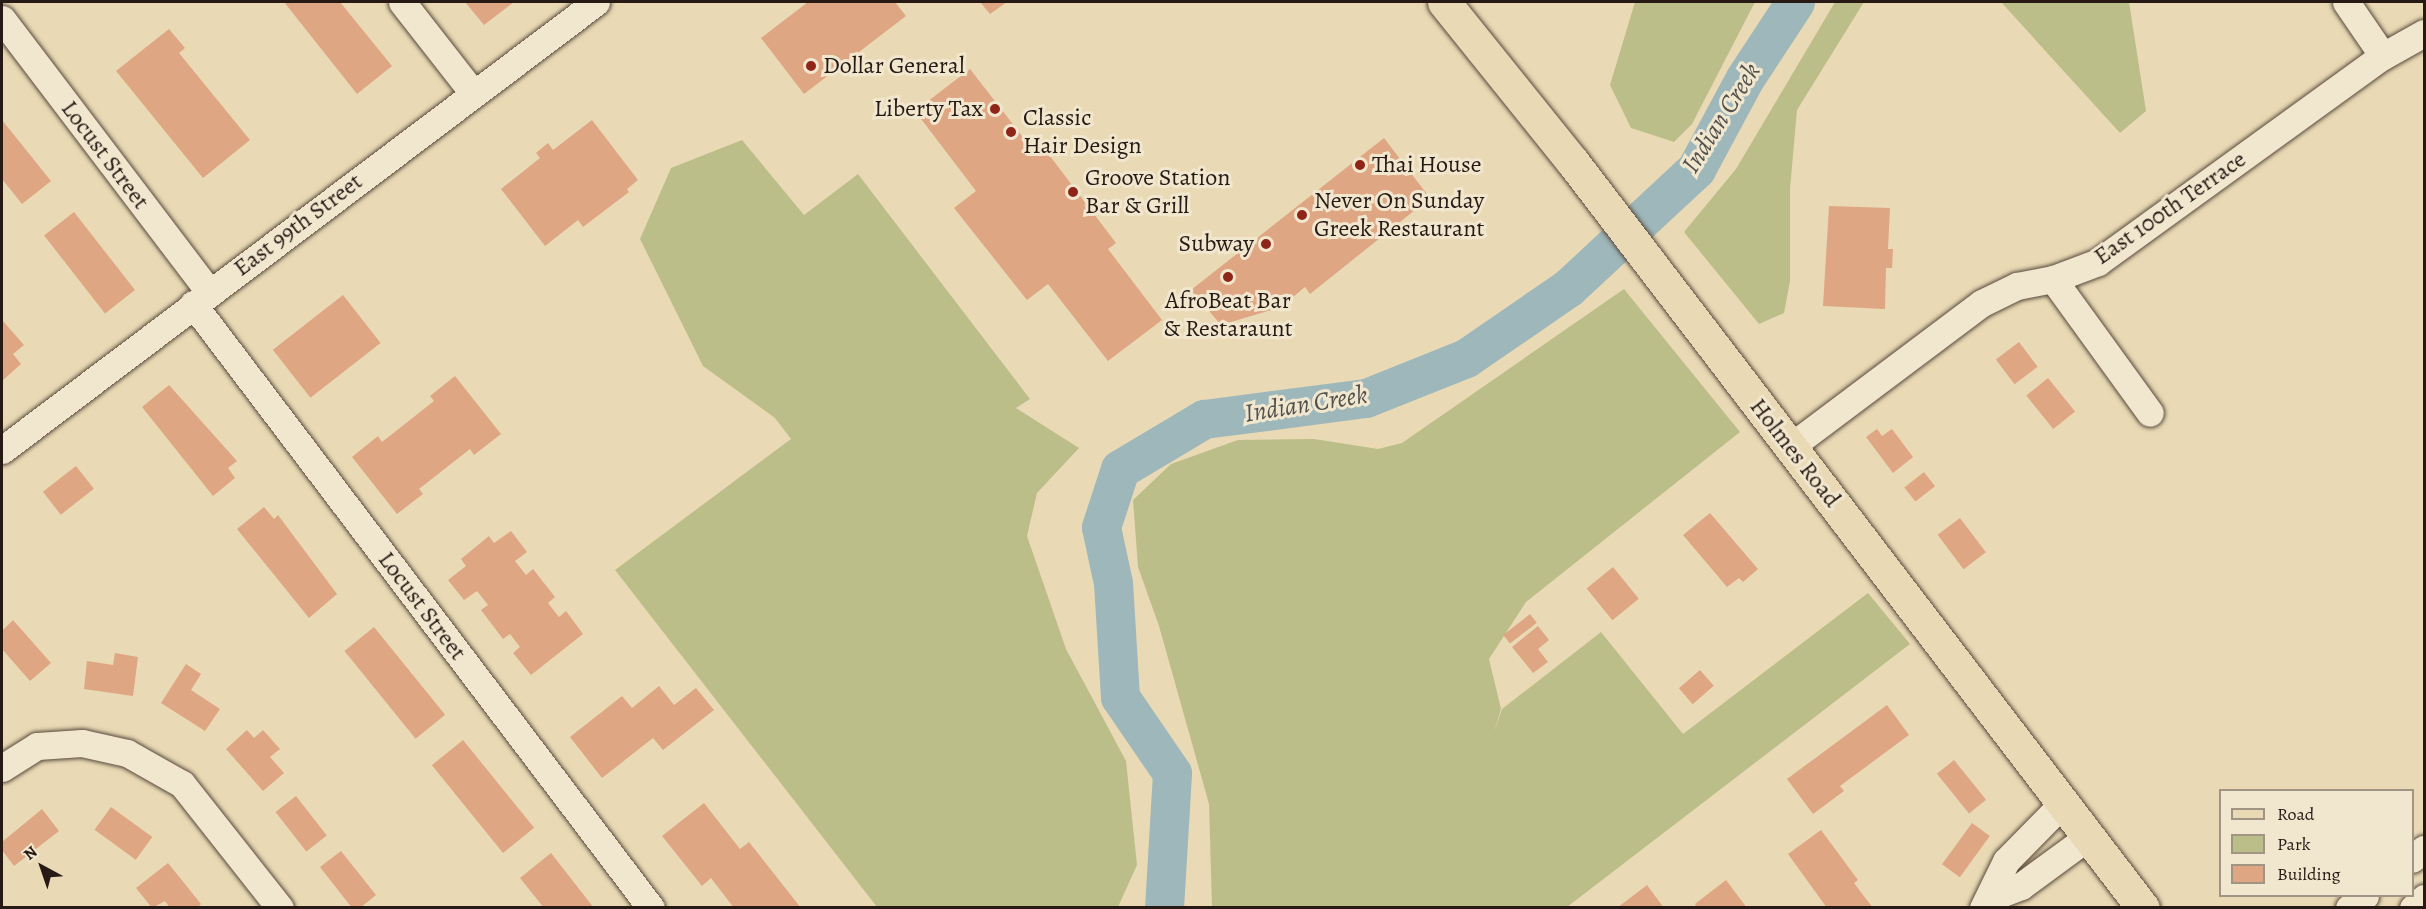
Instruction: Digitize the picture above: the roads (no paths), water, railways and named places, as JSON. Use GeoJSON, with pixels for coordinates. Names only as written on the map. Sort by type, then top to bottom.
{"type":"FeatureCollection","features":[{"type":"Feature","properties":{"kind":"main road","name":"Holmes Road"},"geometry":{"type":"LineString","coordinates":[[1444,2],[1572,161],[2143,908]]}},
{"type":"Feature","properties":{"kind":"street"},"geometry":{"type":"LineString","coordinates":[[402,2],[473,93]]}},
{"type":"Feature","properties":{"kind":"street","name":"East 99th Street"},"geometry":{"type":"LineString","coordinates":[[2,450],[596,2]]}},
{"type":"Feature","properties":{"kind":"street"},"geometry":{"type":"LineString","coordinates":[[2346,2],[2383,56]]}},
{"type":"Feature","properties":{"kind":"street","name":"Locust Street"},"geometry":{"type":"LineString","coordinates":[[2,19],[201,298],[651,908]]}},
{"type":"Feature","properties":{"kind":"street","name":"East 100th Terrace"},"geometry":{"type":"LineString","coordinates":[[1790,447],[1982,303],[2017,285],[2053,279],[2098,262],[2383,56],[2424,33]]}},
{"type":"Feature","properties":{"kind":"street"},"geometry":{"type":"LineString","coordinates":[[2053,279],[2150,412]]}},
{"type":"Feature","properties":{"kind":"street"},"geometry":{"type":"LineString","coordinates":[[6,756],[37,746],[82,743],[127,753],[167,773],[182,784],[280,908]]}},
{"type":"Feature","properties":{"kind":"street"},"geometry":{"type":"LineString","coordinates":[[1987,903],[2006,861],[2063,803]]}},
{"type":"Feature","properties":{"kind":"street"},"geometry":{"type":"LineString","coordinates":[[1987,903],[2021,886],[2089,836]]}},
{"type":"Feature","properties":{"kind":"street"},"geometry":{"type":"LineString","coordinates":[[2349,908],[2364,897]]}},
{"type":"Feature","properties":{"kind":"street"},"geometry":{"type":"LineString","coordinates":[[2413,908],[2424,898]]}},
{"type":"Feature","properties":{"kind":"waterway","name":"Indian Creek"},"geometry":{"type":"LineString","coordinates":[[1164,908],[1172,773],[1120,697],[1113,583],[1101,527],[1120,469],[1204,419],[1366,398],[1466,358],[1568,288],[1696,169],[1745,78],[1795,2]]}},
{"type":"Feature","properties":{"kind":"place","name":"Dollar General"},"geometry":{"type":"Point","coordinates":[811,66]}},
{"type":"Feature","properties":{"kind":"place","name":"Liberty Tax"},"geometry":{"type":"Point","coordinates":[995,109]}},
{"type":"Feature","properties":{"kind":"place","name":"Classic Hair Design"},"geometry":{"type":"Point","coordinates":[1011,132]}},
{"type":"Feature","properties":{"kind":"place","name":"Thai House"},"geometry":{"type":"Point","coordinates":[1360,165]}},
{"type":"Feature","properties":{"kind":"place","name":"Groove Station Bar & Grill"},"geometry":{"type":"Point","coordinates":[1073,192]}},
{"type":"Feature","properties":{"kind":"place","name":"Never On Sunday Greek Restaurant"},"geometry":{"type":"Point","coordinates":[1302,215]}},
{"type":"Feature","properties":{"kind":"place","name":"Subway"},"geometry":{"type":"Point","coordinates":[1266,244]}},
{"type":"Feature","properties":{"kind":"place","name":"AfroBeat Bar & Restaraunt"},"geometry":{"type":"Point","coordinates":[1228,277]}}]}
